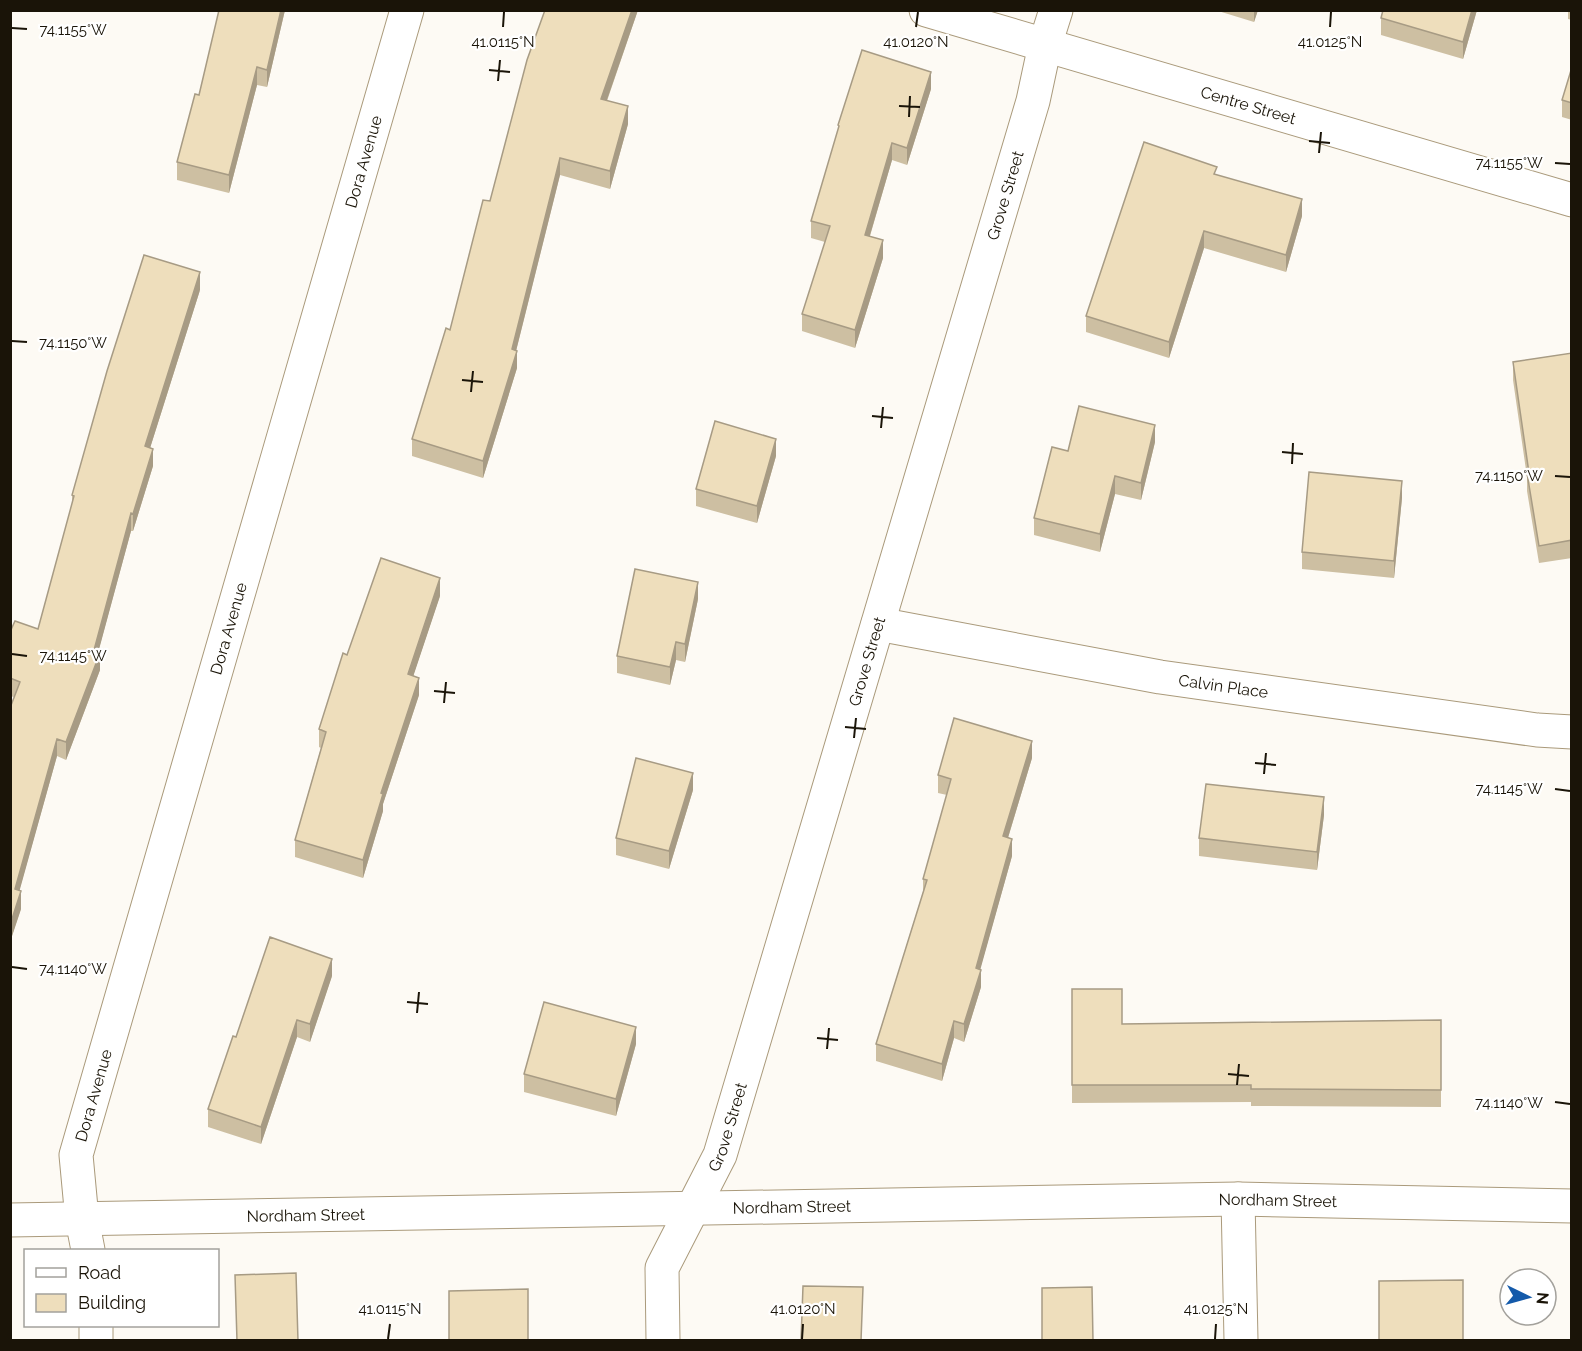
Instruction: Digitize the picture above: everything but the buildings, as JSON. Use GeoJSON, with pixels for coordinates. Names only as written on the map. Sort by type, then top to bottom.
{"type":"FeatureCollection","features":[{"type":"Feature","properties":{"kind":"street","name":"Dora Avenue"},"geometry":{"type":"LineString","coordinates":[[87,1249],[76,1155],[407,10]]}},
{"type":"Feature","properties":{"kind":"street","name":"Centre Street"},"geometry":{"type":"LineString","coordinates":[[926,10],[1572,200]]}},
{"type":"Feature","properties":{"kind":"street","name":"Grove Street"},"geometry":{"type":"LineString","coordinates":[[663,1341],[662,1268],[720,1155],[1033,101],[1056,10]]}},
{"type":"Feature","properties":{"kind":"street","name":"Calvin Place"},"geometry":{"type":"LineString","coordinates":[[878,624],[1160,677],[1537,730],[1572,732]]}},
{"type":"Feature","properties":{"kind":"street","name":"Nordham Street"},"geometry":{"type":"LineString","coordinates":[[10,1220],[1238,1199],[1572,1206]]}},
{"type":"Feature","properties":{"kind":"street"},"geometry":{"type":"LineString","coordinates":[[1238,1199],[1241,1341]]}}]}
